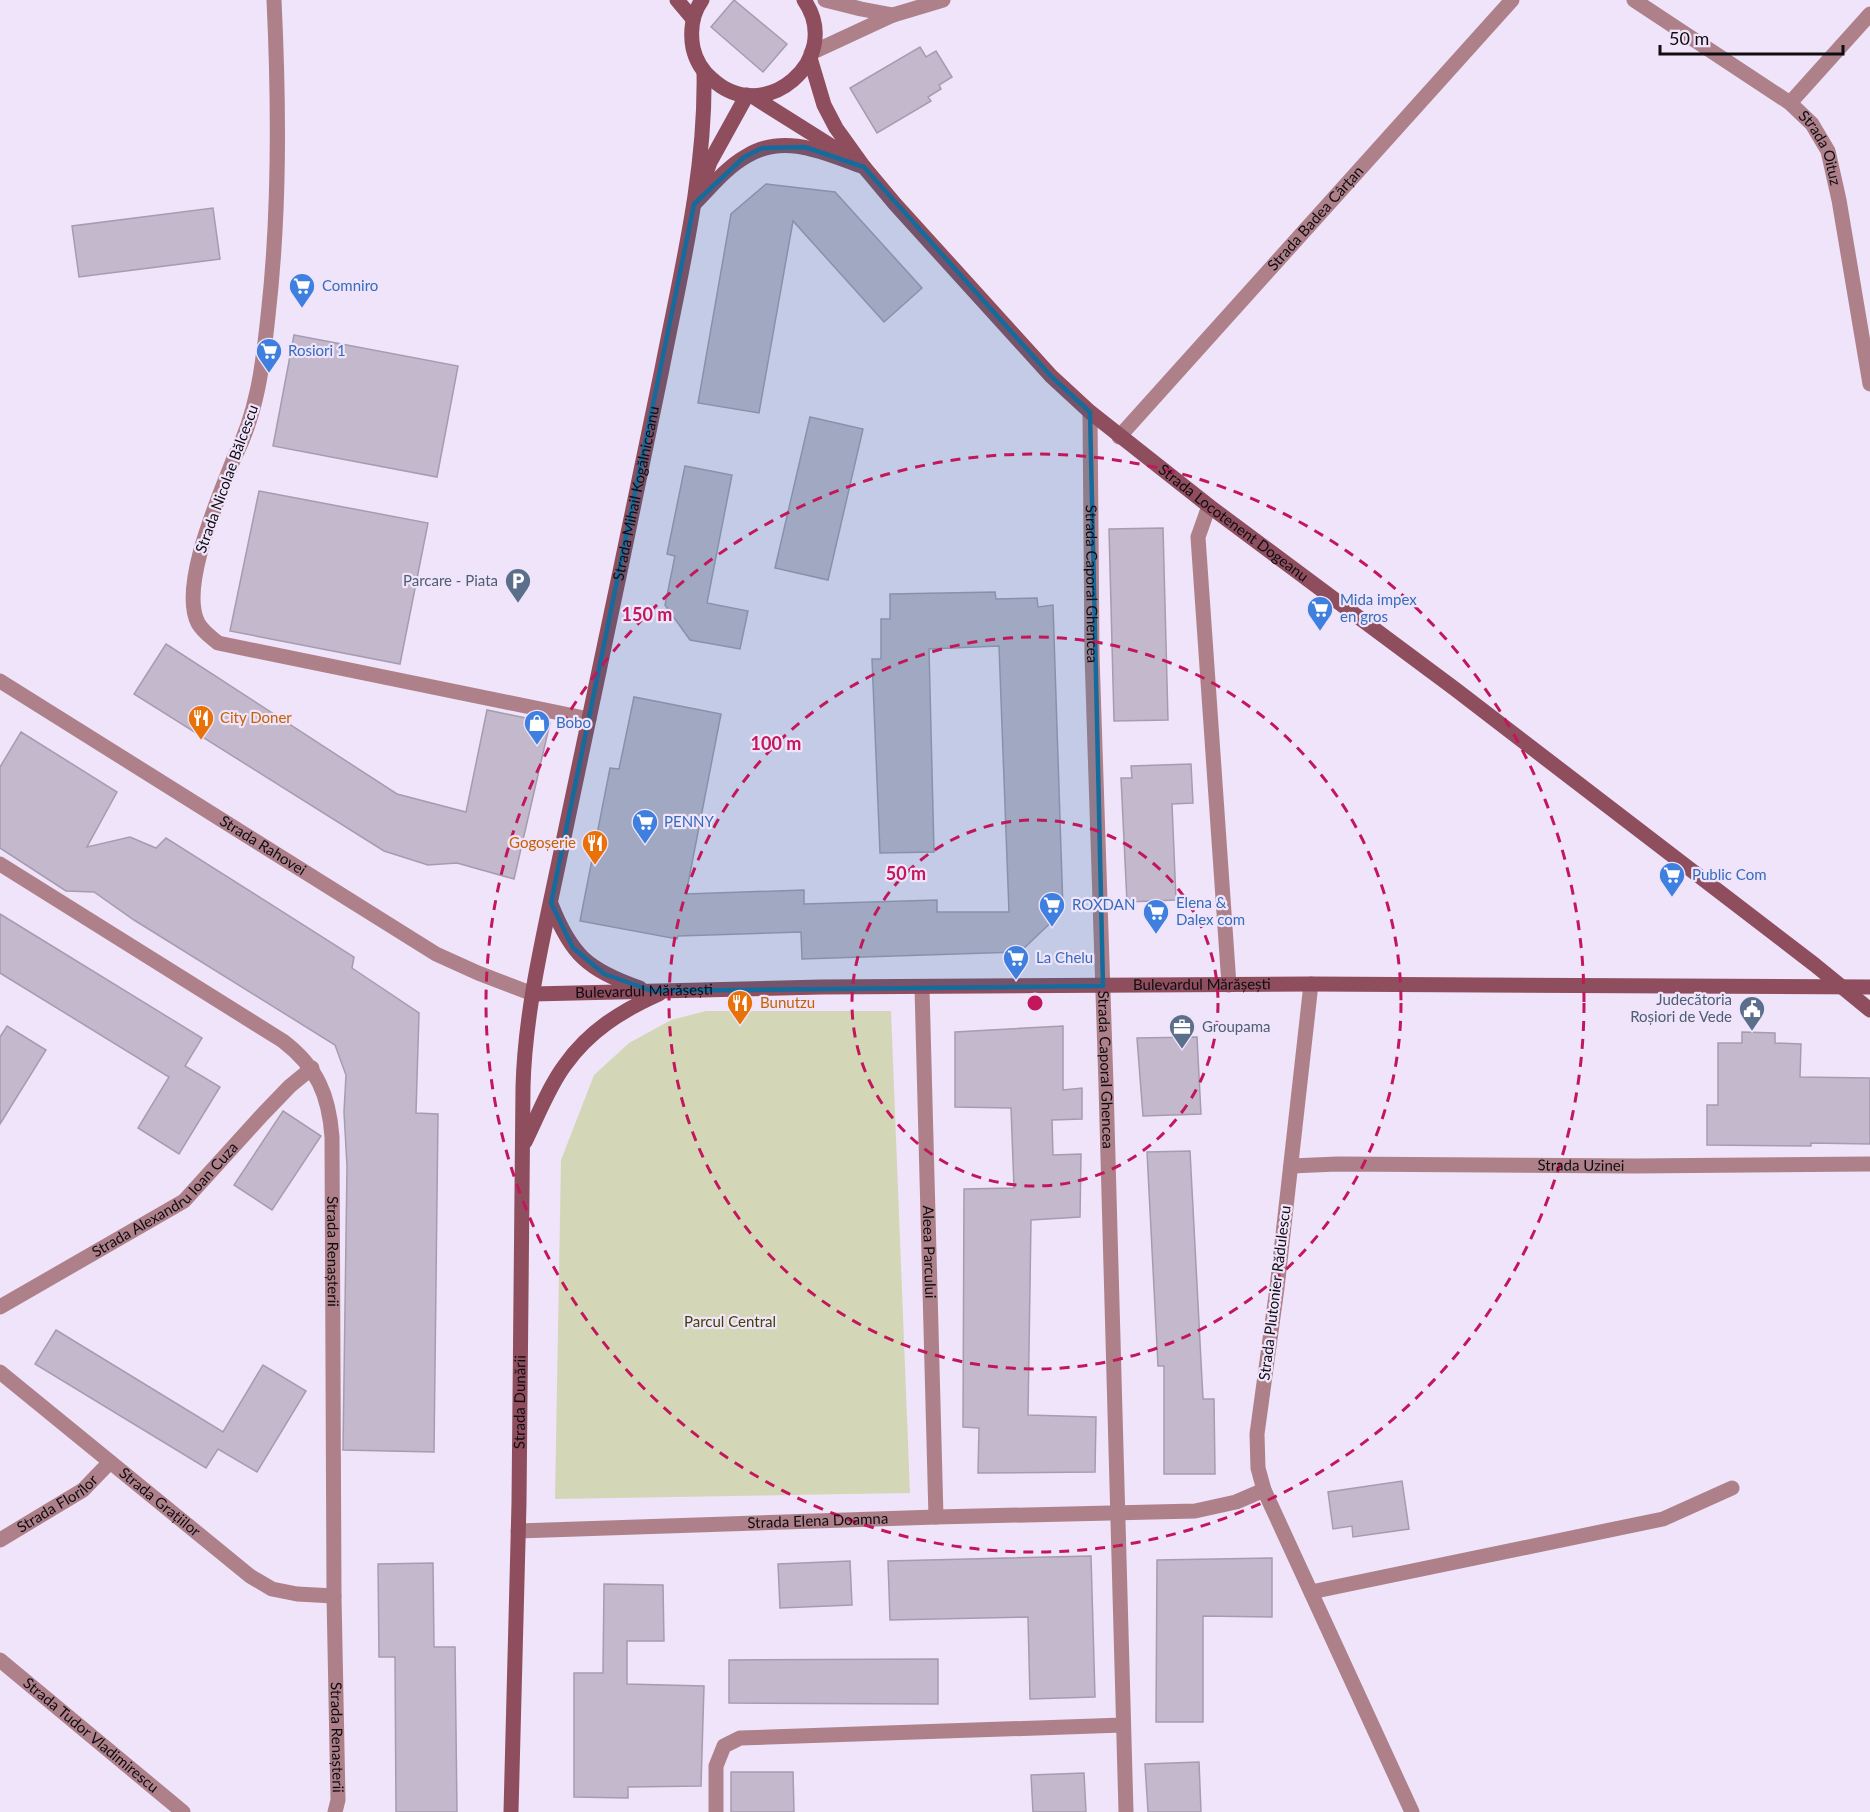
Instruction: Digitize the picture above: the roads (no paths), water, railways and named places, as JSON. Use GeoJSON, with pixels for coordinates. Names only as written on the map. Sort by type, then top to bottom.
{"type":"FeatureCollection","features":[{"type":"Feature","properties":{"kind":"main road"},"geometry":{"type":"LineString","coordinates":[[677,0],[693,19]]}},
{"type":"Feature","properties":{"kind":"main road"},"geometry":{"type":"LineString","coordinates":[[702,0],[693,19],[691,38],[695,56],[704,72]]}},
{"type":"Feature","properties":{"kind":"main road"},"geometry":{"type":"LineString","coordinates":[[750,96],[771,93],[787,86],[801,74],[811,56],[815,41],[814,24],[809,7],[804,0]]}},
{"type":"Feature","properties":{"kind":"main road","name":"Strada Locotenent Dogeanu"},"geometry":{"type":"LineString","coordinates":[[811,56],[824,105],[836,128],[864,167],[1051,376],[1090,412],[1209,506],[1473,703],[1844,987],[1870,1010]]}},
{"type":"Feature","properties":{"kind":"main road","name":"Strada Mihail Kogălniceanu"},"geometry":{"type":"LineString","coordinates":[[533,994],[626,548],[694,204],[704,125],[704,72]]}},
{"type":"Feature","properties":{"kind":"main road","name":"Strada Locotenent Dogeanu"},"geometry":{"type":"LineString","coordinates":[[704,72],[717,85],[734,93],[750,96],[864,167]]}},
{"type":"Feature","properties":{"kind":"main road","name":"Strada Mihail Kogălniceanu"},"geometry":{"type":"LineString","coordinates":[[694,204],[710,162],[750,96]]}},
{"type":"Feature","properties":{"kind":"main road"},"geometry":{"type":"LineString","coordinates":[[694,204],[744,157],[762,148],[784,144],[805,147],[864,167]]}},
{"type":"Feature","properties":{"kind":"main road"},"geometry":{"type":"LineString","coordinates":[[551,903],[565,937],[586,961],[604,974],[657,991]]}},
{"type":"Feature","properties":{"kind":"main road","name":"Bulevardul Mărășești"},"geometry":{"type":"LineString","coordinates":[[533,994],[821,987],[1311,984],[1870,987]]}},
{"type":"Feature","properties":{"kind":"main road"},"geometry":{"type":"LineString","coordinates":[[522,1148],[563,1066],[585,1040],[629,1007],[657,991]]}},
{"type":"Feature","properties":{"kind":"main road","name":"Strada Dunării"},"geometry":{"type":"LineString","coordinates":[[511,1812],[518,1531],[523,1066],[533,994]]}},
{"type":"Feature","properties":{"kind":"street","name":"Strada Nicolae Bălcescu"},"geometry":{"type":"LineString","coordinates":[[274,0],[278,185],[264,355],[254,404],[199,552],[194,600],[198,623],[206,634],[218,643],[589,718]]}},
{"type":"Feature","properties":{"kind":"street"},"geometry":{"type":"LineString","coordinates":[[825,0],[894,15]]}},
{"type":"Feature","properties":{"kind":"street"},"geometry":{"type":"LineString","coordinates":[[811,56],[894,15],[943,0]]}},
{"type":"Feature","properties":{"kind":"street","name":"Strada Badea Cârțan"},"geometry":{"type":"LineString","coordinates":[[1119,437],[1512,0]]}},
{"type":"Feature","properties":{"kind":"street","name":"Strada Oituz"},"geometry":{"type":"LineString","coordinates":[[1634,0],[1790,103],[1812,124],[1828,150],[1839,200],[1870,384]]}},
{"type":"Feature","properties":{"kind":"street"},"geometry":{"type":"LineString","coordinates":[[1790,103],[1870,14]]}},
{"type":"Feature","properties":{"kind":"street","name":"Strada Caporal Ghencea"},"geometry":{"type":"LineString","coordinates":[[1090,412],[1092,655],[1117,1513]]}},
{"type":"Feature","properties":{"kind":"street"},"geometry":{"type":"LineString","coordinates":[[1209,506],[1198,537],[1229,985]]}},
{"type":"Feature","properties":{"kind":"street","name":"Strada Rahovei"},"geometry":{"type":"LineString","coordinates":[[0,681],[436,954],[533,994]]}},
{"type":"Feature","properties":{"kind":"street","name":"Strada Renașterii"},"geometry":{"type":"LineString","coordinates":[[0,864],[283,1041],[300,1054],[312,1068],[323,1093],[331,1119],[332,1137],[334,1596],[338,1800],[335,1812]]}},
{"type":"Feature","properties":{"kind":"street","name":"Strada Plutonier Rădulescu"},"geometry":{"type":"LineString","coordinates":[[1311,984],[1277,1288],[1257,1434],[1258,1468],[1264,1490],[1412,1812]]}},
{"type":"Feature","properties":{"kind":"street","name":"Aleea Parcului"},"geometry":{"type":"LineString","coordinates":[[922,988],[936,1516]]}},
{"type":"Feature","properties":{"kind":"street","name":"Strada Alexandru Ioan Cuza"},"geometry":{"type":"LineString","coordinates":[[0,1307],[95,1251],[146,1225],[184,1201],[263,1114],[290,1086],[312,1068]]}},
{"type":"Feature","properties":{"kind":"street","name":"Strada Uzinei"},"geometry":{"type":"LineString","coordinates":[[1291,1166],[1336,1164],[1647,1166],[1870,1164]]}},
{"type":"Feature","properties":{"kind":"street","name":"Strada Grațiilor"},"geometry":{"type":"LineString","coordinates":[[0,1372],[250,1576],[272,1589],[297,1594],[334,1596]]}},
{"type":"Feature","properties":{"kind":"street","name":"Strada Florilor"},"geometry":{"type":"LineString","coordinates":[[0,1540],[82,1490],[110,1462]]}},
{"type":"Feature","properties":{"kind":"street"},"geometry":{"type":"LineString","coordinates":[[1311,1592],[1663,1519],[1732,1488]]}},
{"type":"Feature","properties":{"kind":"street","name":"Strada Elena Doamna"},"geometry":{"type":"LineString","coordinates":[[518,1531],[936,1516],[1195,1511],[1236,1502],[1264,1490]]}},
{"type":"Feature","properties":{"kind":"street"},"geometry":{"type":"LineString","coordinates":[[1117,1513],[1126,1812]]}},
{"type":"Feature","properties":{"kind":"street","name":"Strada Tudor Vladimirescu"},"geometry":{"type":"LineString","coordinates":[[0,1660],[183,1812]]}},
{"type":"Feature","properties":{"kind":"street"},"geometry":{"type":"LineString","coordinates":[[716,1812],[716,1766],[724,1746],[740,1738],[1123,1725]]}},
{"type":"Feature","properties":{"kind":"place","name":"Comniro"},"geometry":{"type":"Point","coordinates":[302,309]}},
{"type":"Feature","properties":{"kind":"place","name":"Rosiori 1"},"geometry":{"type":"Point","coordinates":[269,374]}},
{"type":"Feature","properties":{"kind":"place","name":"Parcare - Piata"},"geometry":{"type":"Point","coordinates":[518,604]}},
{"type":"Feature","properties":{"kind":"place","name":"Mida impex en gros"},"geometry":{"type":"Point","coordinates":[1320,632]}},
{"type":"Feature","properties":{"kind":"place","name":"City Doner"},"geometry":{"type":"Point","coordinates":[201,741]}},
{"type":"Feature","properties":{"kind":"place","name":"Bobo"},"geometry":{"type":"Point","coordinates":[537,746]}},
{"type":"Feature","properties":{"kind":"place","name":"PENNY"},"geometry":{"type":"Point","coordinates":[645,845]}},
{"type":"Feature","properties":{"kind":"place","name":"Gogoșerie"},"geometry":{"type":"Point","coordinates":[595,866]}},
{"type":"Feature","properties":{"kind":"place","name":"Public Com"},"geometry":{"type":"Point","coordinates":[1672,898]}},
{"type":"Feature","properties":{"kind":"place","name":"ROXDAN"},"geometry":{"type":"Point","coordinates":[1052,928]}},
{"type":"Feature","properties":{"kind":"place","name":"Elena & Dalex com"},"geometry":{"type":"Point","coordinates":[1156,935]}},
{"type":"Feature","properties":{"kind":"place","name":"La Chelu"},"geometry":{"type":"Point","coordinates":[1016,981]}},
{"type":"Feature","properties":{"kind":"place","name":"Bunutzu"},"geometry":{"type":"Point","coordinates":[740,1026]}},
{"type":"Feature","properties":{"kind":"place","name":"Judecătoria Roșiori de Vede"},"geometry":{"type":"Point","coordinates":[1752,1032]}},
{"type":"Feature","properties":{"kind":"place","name":"Groupama"},"geometry":{"type":"Point","coordinates":[1182,1050]}},
{"type":"Feature","properties":{"kind":"park label","name":"Parcul Central"},"geometry":{"type":"Point","coordinates":[730,1322]}}]}
